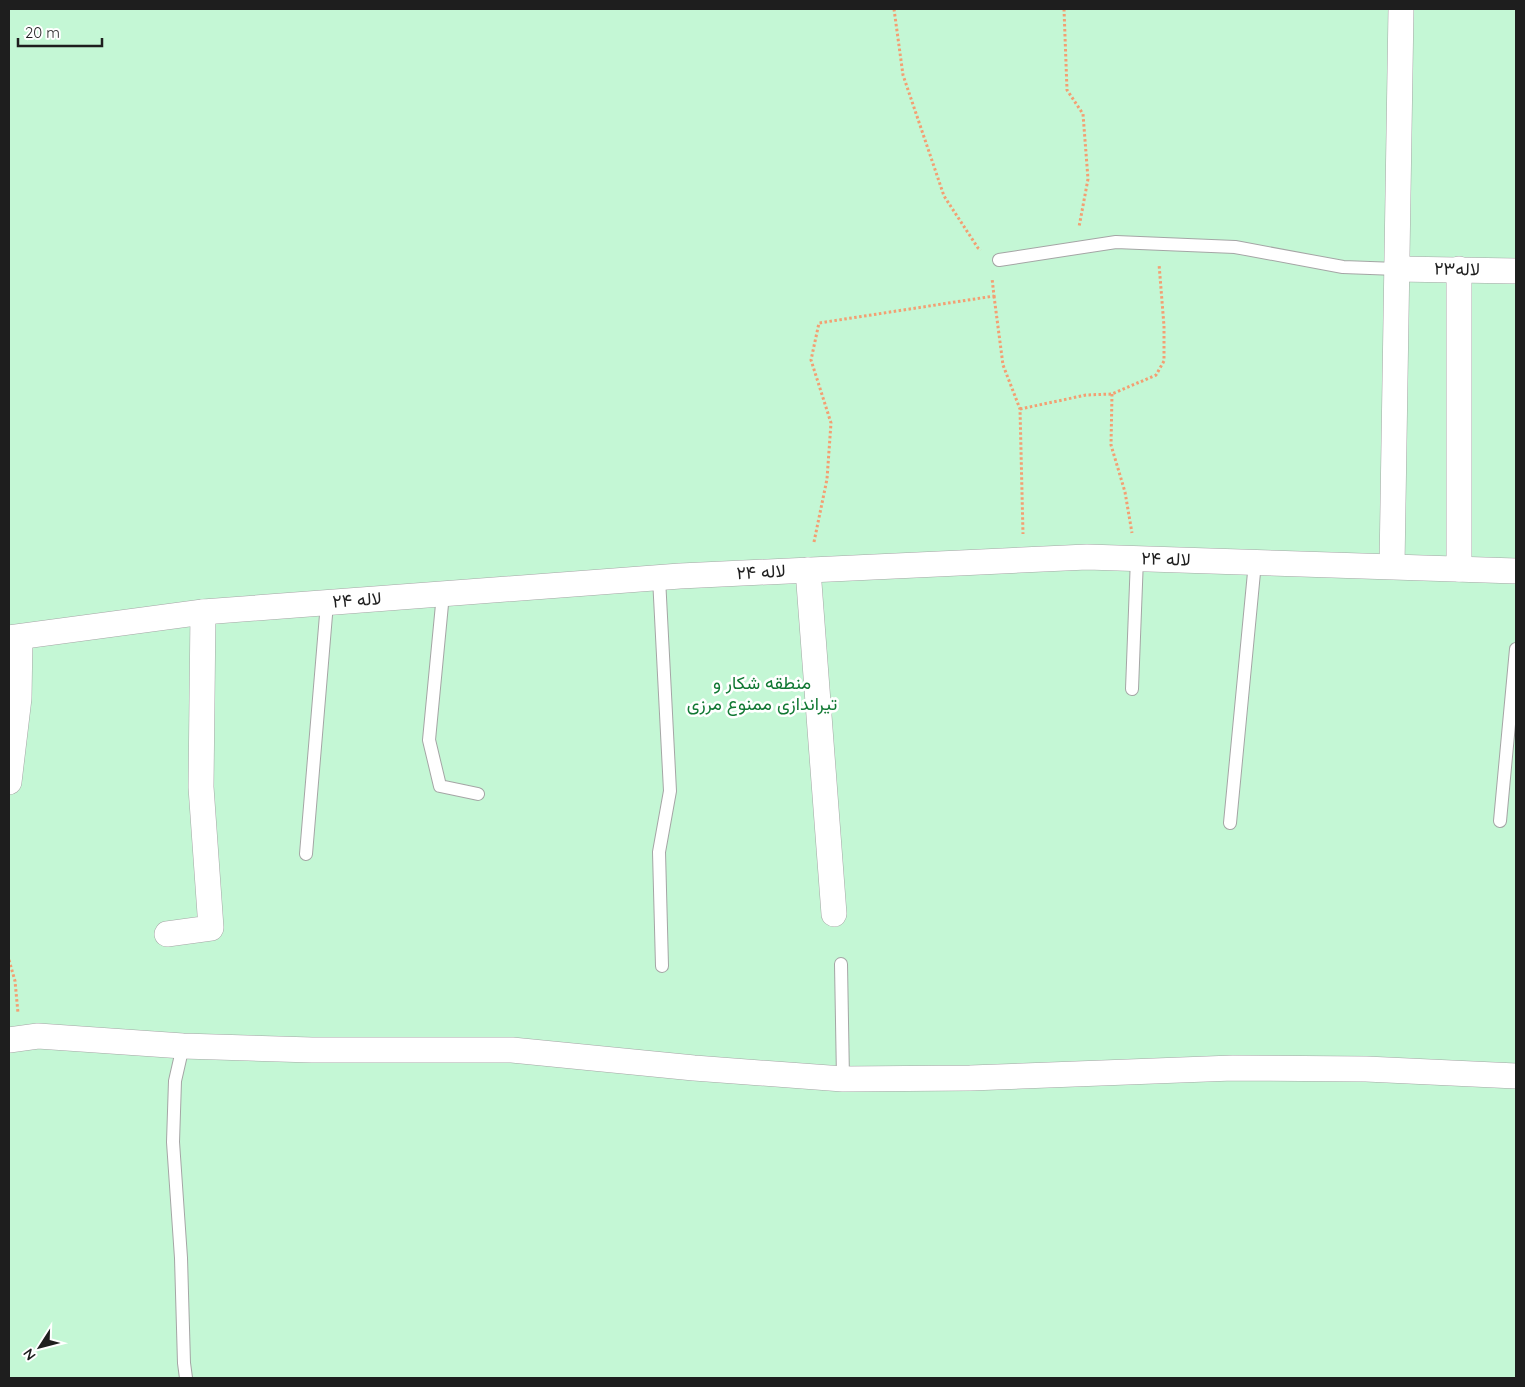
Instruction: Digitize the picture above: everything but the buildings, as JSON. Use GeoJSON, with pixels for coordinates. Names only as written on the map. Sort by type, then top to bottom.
{"type":"FeatureCollection","features":[{"type":"Feature","properties":{"kind":"street"},"geometry":{"type":"LineString","coordinates":[[1392,566],[1401,9]]}},
{"type":"Feature","properties":{"kind":"street","name":"لاله۲۳"},"geometry":{"type":"LineString","coordinates":[[1397,269],[1516,271]]}},
{"type":"Feature","properties":{"kind":"street"},"geometry":{"type":"LineString","coordinates":[[1459,269],[1459,569]]}},
{"type":"Feature","properties":{"kind":"street","name":"لاله ۲۴"},"geometry":{"type":"LineString","coordinates":[[15,638],[203,612],[659,578],[1087,557],[1516,571]]}},
{"type":"Feature","properties":{"kind":"street"},"geometry":{"type":"LineString","coordinates":[[808,570],[834,914]]}},
{"type":"Feature","properties":{"kind":"street"},"geometry":{"type":"LineString","coordinates":[[167,934],[211,928],[201,787],[203,612]]}},
{"type":"Feature","properties":{"kind":"street"},"geometry":{"type":"LineString","coordinates":[[9,782],[19,698],[15,638]]}},
{"type":"Feature","properties":{"kind":"street"},"geometry":{"type":"LineString","coordinates":[[15,1039],[38,1036],[182,1046],[312,1050],[512,1050],[843,1080],[970,1078],[1233,1068],[1366,1069],[1516,1076]]}},
{"type":"Feature","properties":{"kind":"lane"},"geometry":{"type":"LineString","coordinates":[[999,260],[1116,242],[1235,247],[1344,267],[1397,269]]}},
{"type":"Feature","properties":{"kind":"lane"},"geometry":{"type":"LineString","coordinates":[[1132,688],[1137,558]]}},
{"type":"Feature","properties":{"kind":"lane"},"geometry":{"type":"LineString","coordinates":[[1230,823],[1255,562]]}},
{"type":"Feature","properties":{"kind":"lane"},"geometry":{"type":"LineString","coordinates":[[659,578],[670,791],[659,852],[662,966]]}},
{"type":"Feature","properties":{"kind":"lane"},"geometry":{"type":"LineString","coordinates":[[443,594],[429,740],[440,786],[478,794]]}},
{"type":"Feature","properties":{"kind":"lane"},"geometry":{"type":"LineString","coordinates":[[306,854],[327,603]]}},
{"type":"Feature","properties":{"kind":"lane"},"geometry":{"type":"LineString","coordinates":[[1500,821],[1516,649]]}},
{"type":"Feature","properties":{"kind":"lane"},"geometry":{"type":"LineString","coordinates":[[841,964],[843,1080]]}},
{"type":"Feature","properties":{"kind":"lane"},"geometry":{"type":"LineString","coordinates":[[182,1046],[175,1081],[173,1142],[182,1258],[186,1378]]}},
{"type":"Feature","properties":{"kind":"path"},"geometry":{"type":"LineString","coordinates":[[894,9],[903,74],[944,196],[978,248],[999,260],[991,271],[1003,365],[1020,409],[1023,560]]}},
{"type":"Feature","properties":{"kind":"path"},"geometry":{"type":"LineString","coordinates":[[1064,9],[1067,90],[1083,114],[1088,178],[1074,249]]}},
{"type":"Feature","properties":{"kind":"path"},"geometry":{"type":"LineString","coordinates":[[1020,409],[1086,395],[1112,394],[1156,375],[1164,361],[1164,326],[1158,244]]}},
{"type":"Feature","properties":{"kind":"path"},"geometry":{"type":"LineString","coordinates":[[808,570],[827,479],[831,422],[811,360],[819,323],[994,296]]}},
{"type":"Feature","properties":{"kind":"path"},"geometry":{"type":"LineString","coordinates":[[1112,394],[1111,445],[1125,492],[1137,558]]}},
{"type":"Feature","properties":{"kind":"path"},"geometry":{"type":"LineString","coordinates":[[9,960],[15,981],[15,1039]]}},
{"type":"Feature","properties":{"kind":"green space","name":"منطقه شکار و تیراندازی ممنوع مرزی"},"geometry":{"type":"Polygon","coordinates":[[[9,9],[1516,9],[1516,1378],[9,1378],[9,9]]]}}]}
